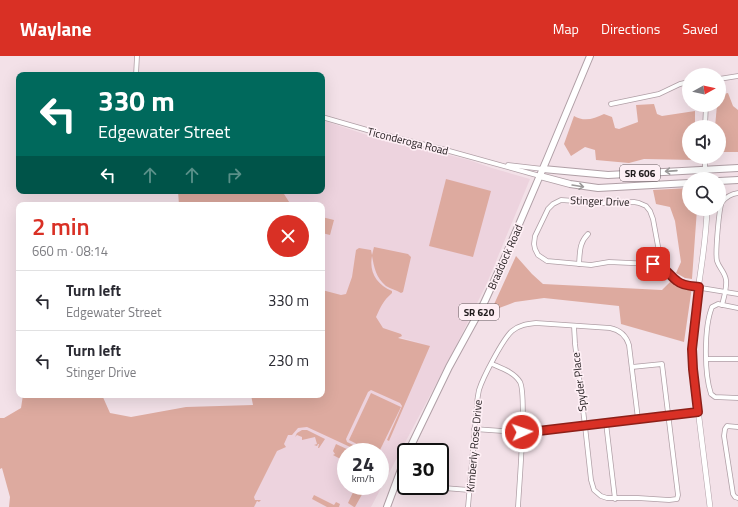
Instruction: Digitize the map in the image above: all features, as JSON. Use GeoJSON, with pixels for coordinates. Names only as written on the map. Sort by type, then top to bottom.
{"type":"FeatureCollection","features":[{"type":"Feature","properties":{"kind":"main road","name":"Braddock Road"},"geometry":{"type":"LineString","coordinates":[[412,443],[449,367],[484,303],[540,176],[590,56]]}},
{"type":"Feature","properties":{"kind":"main road","name":"SR 606"},"geometry":{"type":"LineString","coordinates":[[543,169],[608,175],[738,168]]}},
{"type":"Feature","properties":{"kind":"main road","name":"SR 606"},"geometry":{"type":"LineString","coordinates":[[540,176],[570,184],[598,188],[682,183]]}},
{"type":"Feature","properties":{"kind":"main road"},"geometry":{"type":"LineString","coordinates":[[726,181],[738,180]]}},
{"type":"Feature","properties":{"kind":"main road"},"geometry":{"type":"LineString","coordinates":[[387,507],[396,481]]}},
{"type":"Feature","properties":{"kind":"street"},"geometry":{"type":"LineString","coordinates":[[136,72],[137,56]]}},
{"type":"Feature","properties":{"kind":"street"},"geometry":{"type":"LineString","coordinates":[[726,78],[738,76]]}},
{"type":"Feature","properties":{"kind":"street"},"geometry":{"type":"LineString","coordinates":[[611,104],[659,94],[682,84]]}},
{"type":"Feature","properties":{"kind":"street","name":"Ticonderoga Road"},"geometry":{"type":"LineString","coordinates":[[325,118],[540,176]]}},
{"type":"Feature","properties":{"kind":"street","name":"Ticonderoga Road"},"geometry":{"type":"LineString","coordinates":[[494,164],[543,169]]}},
{"type":"Feature","properties":{"kind":"street"},"geometry":{"type":"LineString","coordinates":[[705,164],[705,169]]}},
{"type":"Feature","properties":{"kind":"street"},"geometry":{"type":"LineString","coordinates":[[722,305],[726,279],[724,272],[718,264],[716,256],[720,210],[725,199],[732,194],[738,193]]}},
{"type":"Feature","properties":{"kind":"street","name":"Stinger Drive"},"geometry":{"type":"LineString","coordinates":[[561,200],[603,203],[634,202],[646,206],[650,211],[653,219],[660,257],[658,265],[609,262],[591,265],[547,261],[542,259],[535,249],[535,236],[548,209],[553,204],[561,200]]}},
{"type":"Feature","properties":{"kind":"street"},"geometry":{"type":"LineString","coordinates":[[707,216],[705,242],[692,349],[693,369],[710,507]]}},
{"type":"Feature","properties":{"kind":"street"},"geometry":{"type":"LineString","coordinates":[[579,264],[581,245],[583,239],[588,234]]}},
{"type":"Feature","properties":{"kind":"street"},"geometry":{"type":"LineString","coordinates":[[658,265],[663,267],[681,284],[738,294]]}},
{"type":"Feature","properties":{"kind":"street"},"geometry":{"type":"LineString","coordinates":[[738,308],[716,304],[711,309],[707,336],[706,359],[710,392],[712,396],[738,398]]}},
{"type":"Feature","properties":{"kind":"street","name":"Kimberly Rose Drive"},"geometry":{"type":"LineString","coordinates":[[468,507],[474,429],[479,390],[509,334],[520,326],[536,324],[610,328],[624,335],[629,345],[638,419]]}},
{"type":"Feature","properties":{"kind":"street","name":"Spyder Place"},"geometry":{"type":"LineString","coordinates":[[574,326],[574,337],[594,490],[604,497],[615,499],[677,499],[678,495],[668,416]]}},
{"type":"Feature","properties":{"kind":"street"},"geometry":{"type":"LineString","coordinates":[[706,359],[738,359]]}},
{"type":"Feature","properties":{"kind":"street"},"geometry":{"type":"LineString","coordinates":[[492,364],[515,376],[522,386],[522,432],[518,507]]}},
{"type":"Feature","properties":{"kind":"street"},"geometry":{"type":"LineString","coordinates":[[632,368],[662,364],[668,416]]}},
{"type":"Feature","properties":{"kind":"street"},"geometry":{"type":"LineString","coordinates":[[474,429],[530,432],[698,412]]}},
{"type":"Feature","properties":{"kind":"street"},"geometry":{"type":"LineString","coordinates":[[606,423],[615,499]]}},
{"type":"Feature","properties":{"kind":"street"},"geometry":{"type":"LineString","coordinates":[[738,427],[727,426],[724,436],[733,494],[738,498]]}},
{"type":"Feature","properties":{"kind":"street"},"geometry":{"type":"LineString","coordinates":[[449,488],[470,490]]}},
{"type":"Feature","properties":{"kind":"shaded area"},"geometry":{"type":"Polygon","coordinates":[[[726,93],[728,93],[733,106],[738,110],[738,152],[726,152],[726,120],[716,120],[716,112],[726,112],[726,93]]]}},
{"type":"Feature","properties":{"kind":"shaded area"},"geometry":{"type":"Polygon","coordinates":[[[654,104],[657,114],[662,116],[695,112],[695,120],[682,120],[682,160],[644,159],[629,163],[596,160],[595,150],[585,147],[571,156],[564,144],[574,116],[582,119],[589,119],[604,114],[612,117],[615,128],[619,129],[638,122],[636,105],[654,104]]]}},
{"type":"Feature","properties":{"kind":"shaded area"},"geometry":{"type":"Polygon","coordinates":[[[325,121],[367,135],[469,160],[530,179],[487,283],[454,350],[405,443],[397,443],[397,458],[389,473],[389,443],[337,443],[337,495],[377,495],[371,507],[248,507],[275,438],[294,426],[322,398],[325,398],[325,395],[385,335],[426,344],[325,320],[325,202],[281,202],[279,194],[325,194],[325,121]]]}},
{"type":"Feature","properties":{"kind":"shaded area"},"geometry":{"type":"Polygon","coordinates":[[[446,179],[491,191],[473,257],[429,246],[446,179]]]}},
{"type":"Feature","properties":{"kind":"shaded area"},"geometry":{"type":"Polygon","coordinates":[[[682,188],[682,216],[696,216],[692,279],[685,278],[676,273],[681,262],[675,221],[670,207],[656,204],[653,190],[682,188]]]}},
{"type":"Feature","properties":{"kind":"shaded area"},"geometry":{"type":"Polygon","coordinates":[[[178,194],[284,194],[289,202],[179,202],[178,194]]]}},
{"type":"Feature","properties":{"kind":"shaded area"},"geometry":{"type":"Polygon","coordinates":[[[325,218],[334,220],[330,235],[325,234],[325,218]]]}},
{"type":"Feature","properties":{"kind":"shaded area"},"geometry":{"type":"Polygon","coordinates":[[[374,247],[408,254],[411,257],[403,292],[401,293],[383,283],[378,276],[372,256],[371,262],[375,277],[382,285],[392,291],[392,293],[382,304],[376,317],[383,328],[401,334],[402,336],[398,338],[430,346],[389,441],[387,440],[402,406],[400,403],[371,390],[368,392],[346,439],[349,443],[342,443],[307,427],[298,428],[292,435],[288,435],[284,444],[286,447],[277,451],[254,497],[255,500],[261,500],[259,502],[257,501],[254,507],[9,507],[10,497],[2,468],[0,469],[0,418],[4,418],[21,408],[23,398],[103,398],[110,413],[131,417],[186,407],[253,405],[252,398],[325,398],[325,291],[341,295],[346,294],[352,277],[356,250],[359,248],[371,250],[372,255],[374,247]]]}},
{"type":"Feature","properties":{"kind":"shaded area"},"geometry":{"type":"Polygon","coordinates":[[[516,256],[543,284],[662,290],[674,278],[692,287],[684,342],[621,324],[619,306],[544,298],[515,302],[491,311],[516,256]]]}},
{"type":"Feature","properties":{"kind":"shaded area"},"geometry":{"type":"Polygon","coordinates":[[[371,393],[401,407],[383,443],[355,443],[349,440],[371,393]]]}},
{"type":"Feature","properties":{"kind":"shaded area"},"geometry":{"type":"Polygon","coordinates":[[[302,430],[307,430],[325,439],[319,448],[319,444],[317,446],[314,445],[317,444],[315,437],[302,440],[302,437],[297,435],[295,437],[297,433],[302,430]]]}},
{"type":"Feature","properties":{"kind":"shaded area"},"geometry":{"type":"Polygon","coordinates":[[[337,444],[337,457],[333,455],[335,454],[333,451],[337,444]]]}},
{"type":"Feature","properties":{"kind":"shaded area"},"geometry":{"type":"Polygon","coordinates":[[[314,495],[334,505],[336,502],[340,504],[339,507],[327,507],[312,499],[314,495]]]}},
{"type":"Feature","properties":{"kind":"shaded area"},"geometry":{"type":"Polygon","coordinates":[[[352,495],[362,495],[355,507],[348,503],[352,495]]]}},
{"type":"Feature","properties":{"kind":"route"},"geometry":{"type":"LineString","coordinates":[[522,432],[698,412],[692,349],[699,287],[681,284],[677,282],[663,267],[653,264]]}}]}
